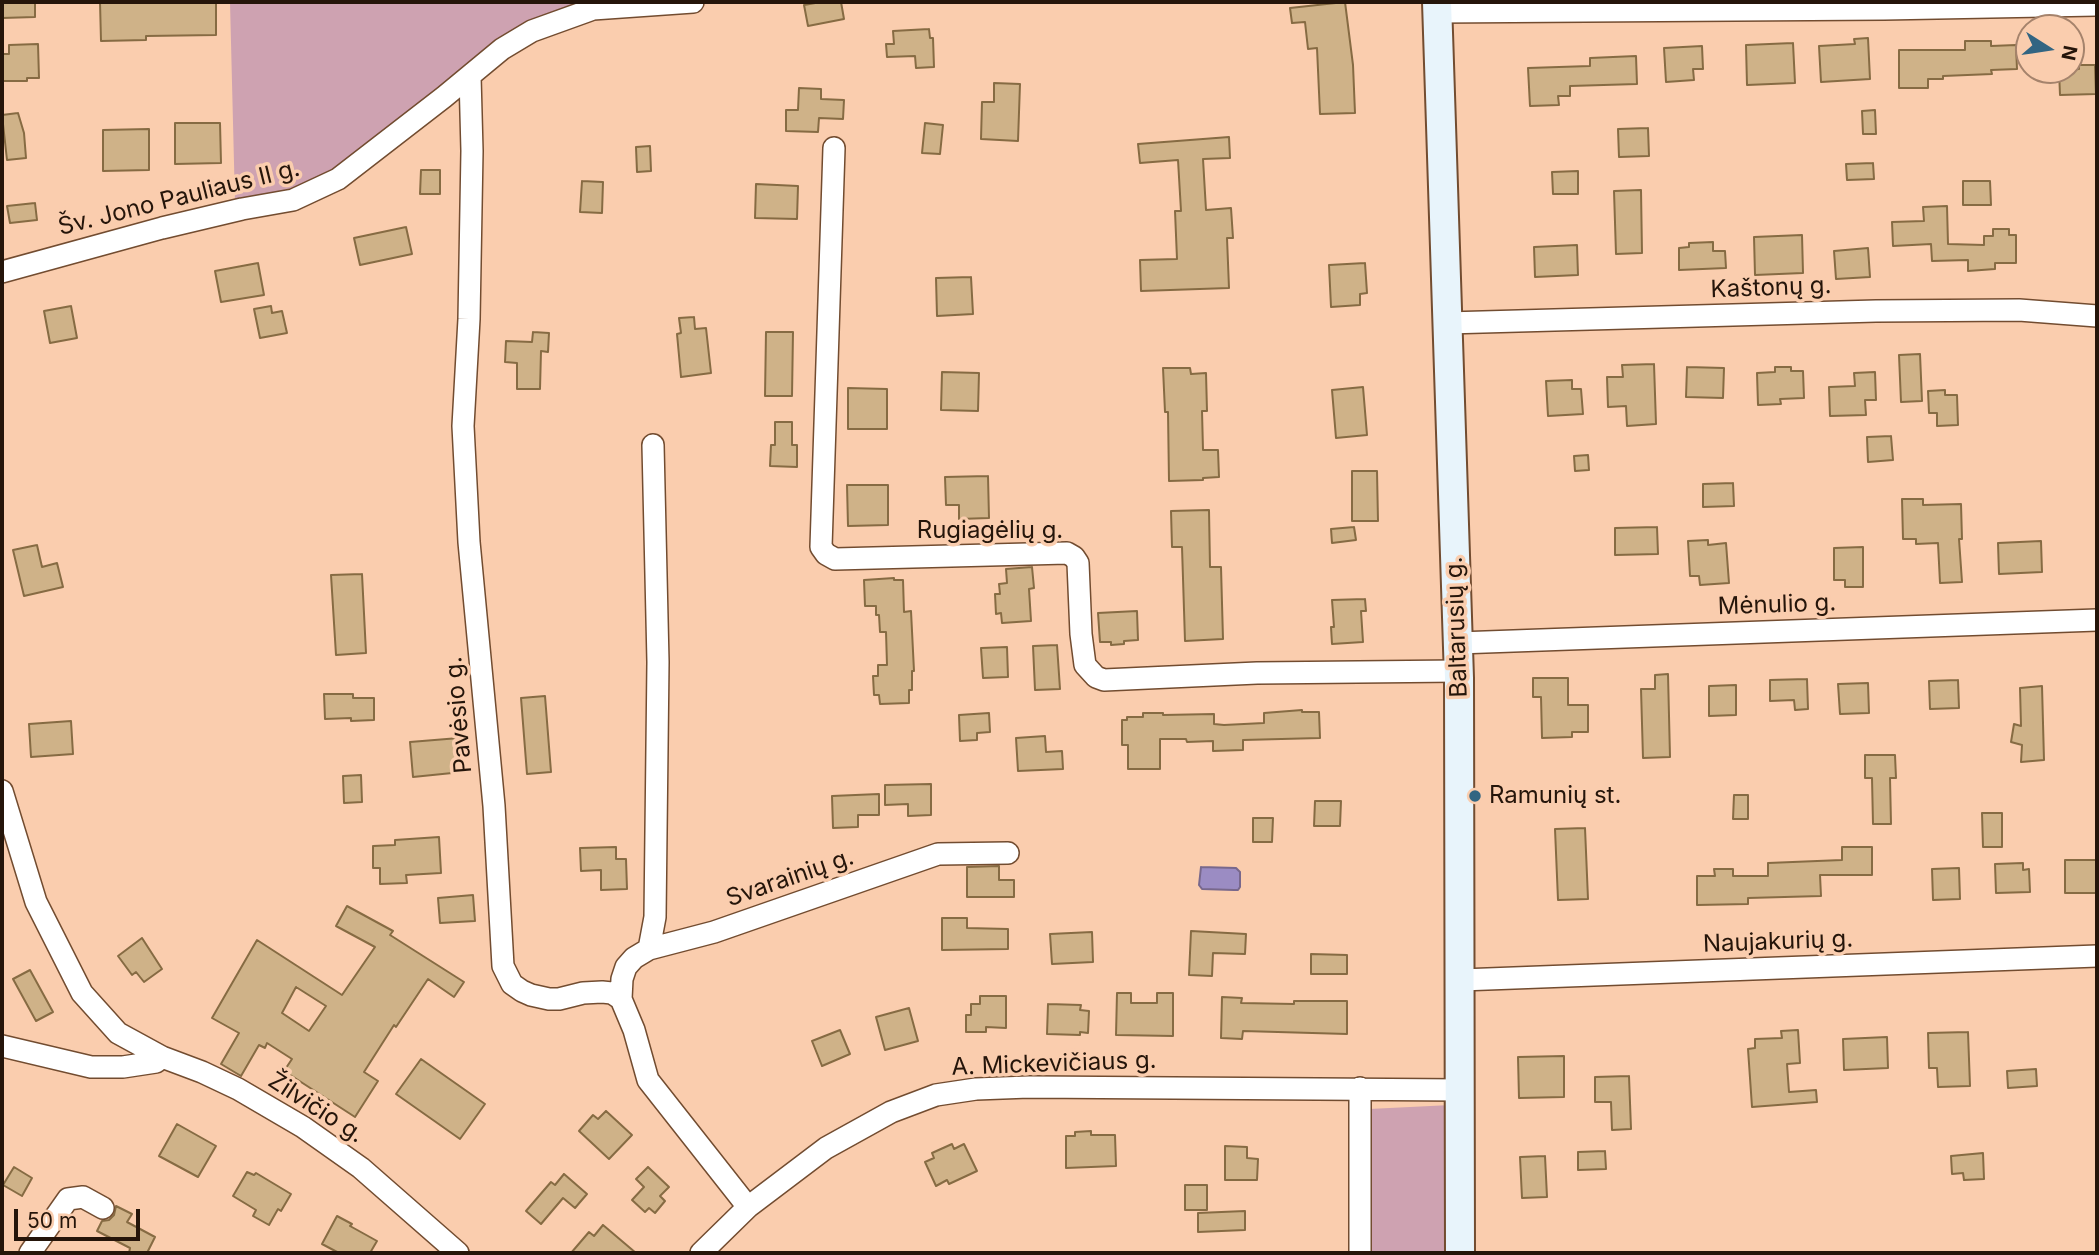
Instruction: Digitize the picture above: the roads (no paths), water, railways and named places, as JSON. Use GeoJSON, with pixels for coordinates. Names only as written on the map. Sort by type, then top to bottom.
{"type":"FeatureCollection","features":[{"type":"Feature","properties":{"kind":"main road","name":"Baltarusių g."},"geometry":{"type":"LineString","coordinates":[[1437,7],[1459,657],[1460,1253]]}},
{"type":"Feature","properties":{"kind":"street","name":"Šv. Jono Pauliaus II g."},"geometry":{"type":"LineString","coordinates":[[2,272],[162,228],[293,200],[338,179],[502,49],[522,37],[560,19],[593,9],[693,2]]}},
{"type":"Feature","properties":{"kind":"street"},"geometry":{"type":"LineString","coordinates":[[1437,7],[2097,5]]}},
{"type":"Feature","properties":{"kind":"street","name":"Pavėsio g."},"geometry":{"type":"LineString","coordinates":[[470,76],[472,152],[469,319],[463,426],[470,542],[494,806],[503,966],[512,984],[531,995],[559,999],[602,992],[612,993],[621,999]]}},
{"type":"Feature","properties":{"kind":"street","name":"Rugiagėlių g."},"geometry":{"type":"LineString","coordinates":[[834,148],[821,547],[826,555],[835,559],[1067,553],[1078,563],[1085,665],[1096,677],[1104,680],[1257,673],[1459,657]]}},
{"type":"Feature","properties":{"kind":"street","name":"Kaštonų g."},"geometry":{"type":"LineString","coordinates":[[1447,323],[1877,311],[2019,310],[2097,316]]}},
{"type":"Feature","properties":{"kind":"street"},"geometry":{"type":"LineString","coordinates":[[649,949],[655,917],[658,662],[653,445]]}},
{"type":"Feature","properties":{"kind":"street","name":"Mėnulio g."},"geometry":{"type":"LineString","coordinates":[[1459,657],[2097,620]]}},
{"type":"Feature","properties":{"kind":"street","name":"Žilvičio g."},"geometry":{"type":"LineString","coordinates":[[2,791],[36,902],[82,993],[118,1033],[162,1057],[238,1089],[303,1127],[361,1168],[458,1253]]}},
{"type":"Feature","properties":{"kind":"street","name":"Svarainių g."},"geometry":{"type":"LineString","coordinates":[[621,999],[622,979],[626,968],[634,957],[649,949],[714,932],[938,854],[1008,853]]}},
{"type":"Feature","properties":{"kind":"street","name":"Naujakurių g."},"geometry":{"type":"LineString","coordinates":[[1461,980],[2097,956]]}},
{"type":"Feature","properties":{"kind":"street"},"geometry":{"type":"LineString","coordinates":[[621,999],[634,1030],[648,1080],[748,1207]]}},
{"type":"Feature","properties":{"kind":"street"},"geometry":{"type":"LineString","coordinates":[[2,1046],[91,1067],[123,1067],[156,1062],[162,1057]]}},
{"type":"Feature","properties":{"kind":"street","name":"A. Mickevičiaus g."},"geometry":{"type":"LineString","coordinates":[[701,1253],[748,1207],[826,1149],[891,1112],[936,1095],[976,1089],[1030,1087],[1461,1090]]}},
{"type":"Feature","properties":{"kind":"street"},"geometry":{"type":"LineString","coordinates":[[1360,1088],[1360,1253]]}},
{"type":"Feature","properties":{"kind":"street"},"geometry":{"type":"LineString","coordinates":[[30,1253],[68,1199],[83,1196],[103,1208]]}},
{"type":"Feature","properties":{"kind":"place","name":"Ramunių st."},"geometry":{"type":"Point","coordinates":[1475,796]}}]}
